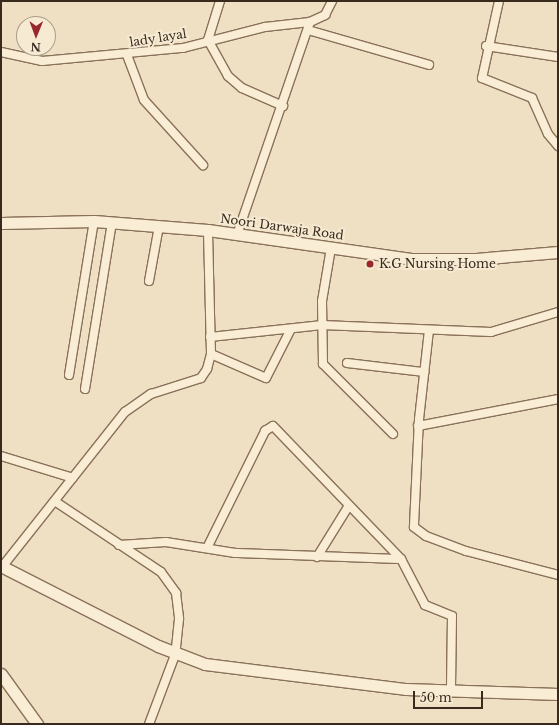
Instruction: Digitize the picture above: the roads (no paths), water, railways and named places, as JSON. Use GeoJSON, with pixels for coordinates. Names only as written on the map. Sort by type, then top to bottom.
{"type":"FeatureCollection","features":[{"type":"Feature","properties":{"kind":"street"},"geometry":{"type":"LineString","coordinates":[[220,1],[208,40],[234,83],[284,106]]}},
{"type":"Feature","properties":{"kind":"street","name":"lady layal"},"geometry":{"type":"LineString","coordinates":[[1,52],[42,61],[127,55],[183,48],[208,40],[277,24],[310,22],[325,15],[332,1]]}},
{"type":"Feature","properties":{"kind":"street"},"geometry":{"type":"LineString","coordinates":[[499,1],[486,46],[482,78],[532,98],[548,134],[558,146]]}},
{"type":"Feature","properties":{"kind":"street"},"geometry":{"type":"LineString","coordinates":[[238,232],[284,106],[310,22]]}},
{"type":"Feature","properties":{"kind":"street"},"geometry":{"type":"LineString","coordinates":[[308,30],[429,65]]}},
{"type":"Feature","properties":{"kind":"street"},"geometry":{"type":"LineString","coordinates":[[486,46],[558,57]]}},
{"type":"Feature","properties":{"kind":"street"},"geometry":{"type":"LineString","coordinates":[[127,55],[144,100],[203,165]]}},
{"type":"Feature","properties":{"kind":"street"},"geometry":{"type":"LineString","coordinates":[[69,375],[94,221]]}},
{"type":"Feature","properties":{"kind":"street","name":"Noori Darwaja Road"},"geometry":{"type":"LineString","coordinates":[[1,223],[94,221],[238,232],[331,248],[444,260],[558,252]]}},
{"type":"Feature","properties":{"kind":"street"},"geometry":{"type":"LineString","coordinates":[[85,389],[112,222]]}},
{"type":"Feature","properties":{"kind":"street"},"geometry":{"type":"LineString","coordinates":[[149,281],[159,226]]}},
{"type":"Feature","properties":{"kind":"street"},"geometry":{"type":"LineString","coordinates":[[208,230],[211,354],[201,378],[151,394],[125,412],[56,502],[1,566],[175,654],[220,667],[451,692],[558,694]]}},
{"type":"Feature","properties":{"kind":"street"},"geometry":{"type":"LineString","coordinates":[[331,248],[322,325],[323,364],[393,434]]}},
{"type":"Feature","properties":{"kind":"street"},"geometry":{"type":"LineString","coordinates":[[210,337],[322,325],[491,332],[558,312]]}},
{"type":"Feature","properties":{"kind":"street"},"geometry":{"type":"LineString","coordinates":[[211,354],[254,376],[266,378],[291,329]]}},
{"type":"Feature","properties":{"kind":"street"},"geometry":{"type":"LineString","coordinates":[[429,330],[418,426],[412,521],[417,532],[466,551],[558,574]]}},
{"type":"Feature","properties":{"kind":"street"},"geometry":{"type":"LineString","coordinates":[[347,362],[424,372]]}},
{"type":"Feature","properties":{"kind":"street"},"geometry":{"type":"LineString","coordinates":[[418,426],[558,399]]}},
{"type":"Feature","properties":{"kind":"street"},"geometry":{"type":"LineString","coordinates":[[207,548],[270,426],[281,432],[348,507],[401,559],[425,605],[453,618],[451,692]]}},
{"type":"Feature","properties":{"kind":"street"},"geometry":{"type":"LineString","coordinates":[[1,456],[73,478]]}},
{"type":"Feature","properties":{"kind":"street"},"geometry":{"type":"LineString","coordinates":[[56,502],[171,582],[180,610],[175,654],[149,724]]}},
{"type":"Feature","properties":{"kind":"street"},"geometry":{"type":"LineString","coordinates":[[317,557],[348,507]]}},
{"type":"Feature","properties":{"kind":"street"},"geometry":{"type":"LineString","coordinates":[[119,545],[166,542],[207,548],[317,557],[401,559]]}},
{"type":"Feature","properties":{"kind":"street"},"geometry":{"type":"LineString","coordinates":[[1,674],[37,724]]}},
{"type":"Feature","properties":{"kind":"place","name":"K.G Nursing Home"},"geometry":{"type":"Point","coordinates":[370,264]}}]}
